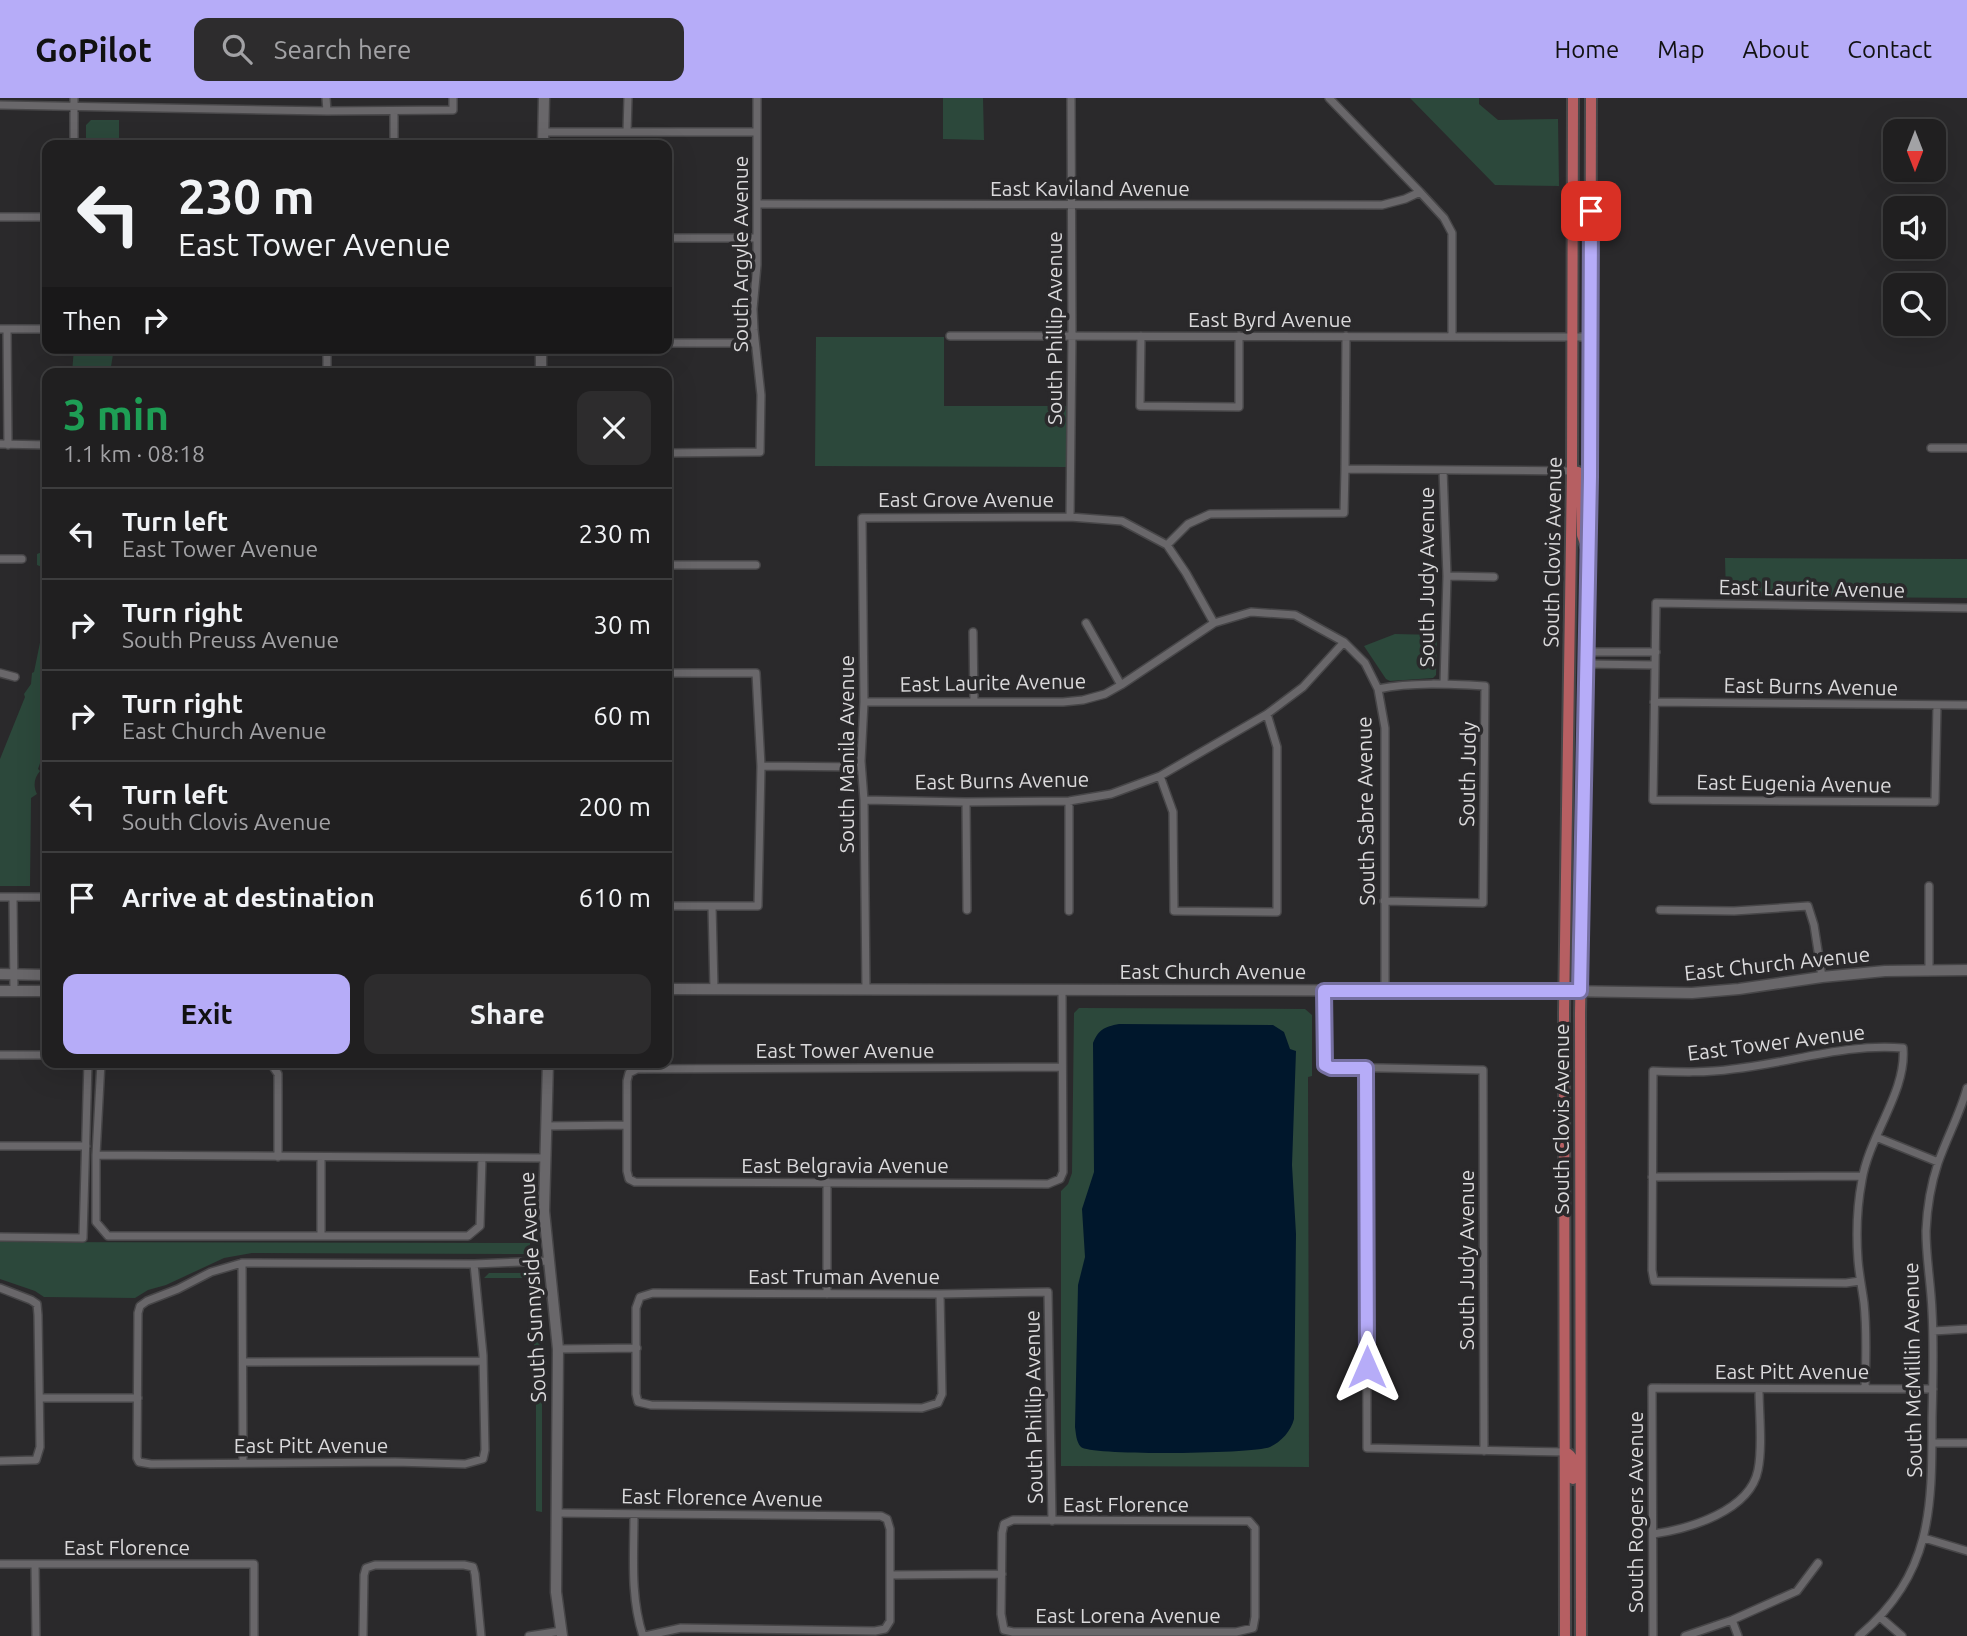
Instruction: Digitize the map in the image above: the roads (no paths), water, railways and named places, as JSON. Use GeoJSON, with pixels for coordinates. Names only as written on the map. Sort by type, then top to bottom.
{"type":"FeatureCollection","features":[{"type":"Feature","properties":{"kind":"main road","name":"South Clovis Avenue"},"geometry":{"type":"LineString","coordinates":[[1565,1636],[1564,991],[1572,471],[1573,98]]}},
{"type":"Feature","properties":{"kind":"main road","name":"South Clovis Avenue"},"geometry":{"type":"LineString","coordinates":[[1581,1636],[1580,991],[1588,658],[1591,98]]}},
{"type":"Feature","properties":{"kind":"main road"},"geometry":{"type":"LineString","coordinates":[[1572,471],[1579,474],[1581,480],[1582,535],[1589,550]]}},
{"type":"Feature","properties":{"kind":"main road"},"geometry":{"type":"LineString","coordinates":[[1565,1452],[1573,1458],[1575,1514],[1580,1537]]}},
{"type":"Feature","properties":{"kind":"street"},"geometry":{"type":"LineString","coordinates":[[202,98],[202,108]]}},
{"type":"Feature","properties":{"kind":"street"},"geometry":{"type":"LineString","coordinates":[[326,98],[327,111]]}},
{"type":"Feature","properties":{"kind":"street"},"geometry":{"type":"LineString","coordinates":[[0,105],[74,102],[202,108],[394,111],[453,110],[453,98]]}},
{"type":"Feature","properties":{"kind":"street"},"geometry":{"type":"LineString","coordinates":[[543,140],[544,98]]}},
{"type":"Feature","properties":{"kind":"street"},"geometry":{"type":"LineString","coordinates":[[627,132],[628,98]]}},
{"type":"Feature","properties":{"kind":"street","name":"South Argyle Avenue"},"geometry":{"type":"LineString","coordinates":[[672,453],[760,452],[761,395],[753,309],[757,265],[757,98]]}},
{"type":"Feature","properties":{"kind":"street","name":"South Phillip Avenue"},"geometry":{"type":"LineString","coordinates":[[1070,517],[1071,98]]}},
{"type":"Feature","properties":{"kind":"street"},"geometry":{"type":"LineString","coordinates":[[1329,98],[1444,218],[1452,233],[1452,336]]}},
{"type":"Feature","properties":{"kind":"street"},"geometry":{"type":"LineString","coordinates":[[74,102],[74,140]]}},
{"type":"Feature","properties":{"kind":"street"},"geometry":{"type":"LineString","coordinates":[[394,111],[394,140]]}},
{"type":"Feature","properties":{"kind":"street"},"geometry":{"type":"LineString","coordinates":[[543,132],[757,132]]}},
{"type":"Feature","properties":{"kind":"street","name":"East Kaviland Avenue"},"geometry":{"type":"LineString","coordinates":[[757,204],[1382,205],[1420,192]]}},
{"type":"Feature","properties":{"kind":"street"},"geometry":{"type":"LineString","coordinates":[[0,217],[42,217]]}},
{"type":"Feature","properties":{"kind":"street"},"geometry":{"type":"LineString","coordinates":[[672,237],[757,238]]}},
{"type":"Feature","properties":{"kind":"street"},"geometry":{"type":"LineString","coordinates":[[42,329],[4,329],[4,445],[42,445]]}},
{"type":"Feature","properties":{"kind":"street","name":"East Byrd Avenue"},"geometry":{"type":"LineString","coordinates":[[950,336],[1591,337]]}},
{"type":"Feature","properties":{"kind":"street"},"geometry":{"type":"LineString","coordinates":[[1141,337],[1140,406],[1239,407],[1239,336]]}},
{"type":"Feature","properties":{"kind":"street"},"geometry":{"type":"LineString","coordinates":[[1214,623],[1167,545],[1188,524],[1210,514],[1344,513],[1346,336]]}},
{"type":"Feature","properties":{"kind":"street"},"geometry":{"type":"LineString","coordinates":[[672,343],[755,343]]}},
{"type":"Feature","properties":{"kind":"street"},"geometry":{"type":"LineString","coordinates":[[1931,449],[1967,448]]}},
{"type":"Feature","properties":{"kind":"street"},"geometry":{"type":"LineString","coordinates":[[1345,469],[1572,471]]}},
{"type":"Feature","properties":{"kind":"street","name":"South Judy Avenue"},"geometry":{"type":"LineString","coordinates":[[1378,689],[1398,685],[1444,684],[1447,576],[1443,470]]}},
{"type":"Feature","properties":{"kind":"street","name":"East Grove Avenue"},"geometry":{"type":"LineString","coordinates":[[862,518],[1070,517],[1122,521],[1167,545]]}},
{"type":"Feature","properties":{"kind":"street","name":"South Manila Avenue"},"geometry":{"type":"LineString","coordinates":[[862,518],[864,702],[861,767],[866,990]]}},
{"type":"Feature","properties":{"kind":"street"},"geometry":{"type":"LineString","coordinates":[[0,559],[22,559]]}},
{"type":"Feature","properties":{"kind":"street"},"geometry":{"type":"LineString","coordinates":[[672,565],[756,565]]}},
{"type":"Feature","properties":{"kind":"street"},"geometry":{"type":"LineString","coordinates":[[1447,576],[1494,577]]}},
{"type":"Feature","properties":{"kind":"street","name":"East Laurite Avenue"},"geometry":{"type":"LineString","coordinates":[[1656,652],[1656,603],[1967,608]]}},
{"type":"Feature","properties":{"kind":"street","name":"East Laurite Avenue"},"geometry":{"type":"LineString","coordinates":[[864,702],[1083,700],[1105,694],[1121,685],[1214,623],[1251,612],[1295,615],[1344,642]]}},
{"type":"Feature","properties":{"kind":"street"},"geometry":{"type":"LineString","coordinates":[[1086,623],[1121,685]]}},
{"type":"Feature","properties":{"kind":"street"},"geometry":{"type":"LineString","coordinates":[[973,632],[974,702]]}},
{"type":"Feature","properties":{"kind":"street","name":"South Sabre Avenue"},"geometry":{"type":"LineString","coordinates":[[1344,642],[1365,663],[1378,689],[1385,728],[1385,991]]}},
{"type":"Feature","properties":{"kind":"street","name":"East Burns Avenue"},"geometry":{"type":"LineString","coordinates":[[863,800],[1069,801],[1111,794],[1160,776],[1266,714],[1303,687],[1344,642]]}},
{"type":"Feature","properties":{"kind":"street"},"geometry":{"type":"LineString","coordinates":[[1588,658],[1656,652],[1654,702]]}},
{"type":"Feature","properties":{"kind":"street"},"geometry":{"type":"LineString","coordinates":[[1588,658],[1655,665]]}},
{"type":"Feature","properties":{"kind":"street"},"geometry":{"type":"LineString","coordinates":[[0,673],[15,677]]}},
{"type":"Feature","properties":{"kind":"street"},"geometry":{"type":"LineString","coordinates":[[672,673],[756,673],[761,766],[758,906],[672,906]]}},
{"type":"Feature","properties":{"kind":"street","name":"South Judy"},"geometry":{"type":"LineString","coordinates":[[1384,901],[1483,903],[1485,686],[1444,684]]}},
{"type":"Feature","properties":{"kind":"street","name":"East Burns Avenue"},"geometry":{"type":"LineString","coordinates":[[1654,702],[1967,705]]}},
{"type":"Feature","properties":{"kind":"street","name":"East Eugenia Avenue"},"geometry":{"type":"LineString","coordinates":[[1654,702],[1653,800],[1935,802],[1937,705]]}},
{"type":"Feature","properties":{"kind":"street"},"geometry":{"type":"LineString","coordinates":[[1160,776],[1173,812],[1174,911],[1277,912],[1277,747],[1266,714]]}},
{"type":"Feature","properties":{"kind":"street"},"geometry":{"type":"LineString","coordinates":[[761,766],[861,767]]}},
{"type":"Feature","properties":{"kind":"street"},"geometry":{"type":"LineString","coordinates":[[1069,801],[1069,911]]}},
{"type":"Feature","properties":{"kind":"street"},"geometry":{"type":"LineString","coordinates":[[966,802],[967,910]]}},
{"type":"Feature","properties":{"kind":"street"},"geometry":{"type":"LineString","coordinates":[[1928,970],[1929,886]]}},
{"type":"Feature","properties":{"kind":"street"},"geometry":{"type":"LineString","coordinates":[[0,897],[42,897]]}},
{"type":"Feature","properties":{"kind":"street"},"geometry":{"type":"LineString","coordinates":[[13,897],[14,991]]}},
{"type":"Feature","properties":{"kind":"street"},"geometry":{"type":"LineString","coordinates":[[712,906],[714,989]]}},
{"type":"Feature","properties":{"kind":"street"},"geometry":{"type":"LineString","coordinates":[[1660,910],[1734,911],[1808,906],[1814,925],[1822,977]]}},
{"type":"Feature","properties":{"kind":"street","name":"East Church Avenue"},"geometry":{"type":"LineString","coordinates":[[672,989],[1580,991],[1668,994],[1739,989],[1885,971],[1967,970]]}},
{"type":"Feature","properties":{"kind":"street"},"geometry":{"type":"LineString","coordinates":[[0,974],[42,975]]}},
{"type":"Feature","properties":{"kind":"street"},"geometry":{"type":"LineString","coordinates":[[0,991],[42,991]]}},
{"type":"Feature","properties":{"kind":"street"},"geometry":{"type":"LineString","coordinates":[[1062,991],[1062,1067]]}},
{"type":"Feature","properties":{"kind":"street"},"geometry":{"type":"LineString","coordinates":[[1324,991],[1325,1065],[1331,1068],[1366,1068],[1367,1448],[1565,1452]]}},
{"type":"Feature","properties":{"kind":"street","name":"East Tower Avenue"},"geometry":{"type":"LineString","coordinates":[[1652,1177],[1653,1071],[1734,1069],[1862,1048],[1903,1048],[1901,1076],[1876,1137]]}},
{"type":"Feature","properties":{"kind":"street"},"geometry":{"type":"LineString","coordinates":[[0,1055],[42,1055]]}},
{"type":"Feature","properties":{"kind":"street","name":"East Tower Avenue"},"geometry":{"type":"LineString","coordinates":[[672,1068],[1062,1067]]}},
{"type":"Feature","properties":{"kind":"street","name":"East Belgravia Avenue"},"geometry":{"type":"LineString","coordinates":[[627,1125],[627,1171],[629,1179],[635,1182],[1048,1184],[1060,1179],[1063,1172],[1062,1067]]}},
{"type":"Feature","properties":{"kind":"street"},"geometry":{"type":"LineString","coordinates":[[0,1237],[83,1238],[88,1068]]}},
{"type":"Feature","properties":{"kind":"street"},"geometry":{"type":"LineString","coordinates":[[101,1068],[96,1222],[108,1236],[468,1236],[481,1226],[482,1158]]}},
{"type":"Feature","properties":{"kind":"street"},"geometry":{"type":"LineString","coordinates":[[274,1068],[278,1074],[278,1157]]}},
{"type":"Feature","properties":{"kind":"street","name":"South Sunnyside Avenue"},"geometry":{"type":"LineString","coordinates":[[548,1068],[544,1211],[558,1349],[556,1592],[561,1634]]}},
{"type":"Feature","properties":{"kind":"street","name":"East Tower Avenue"},"geometry":{"type":"LineString","coordinates":[[627,1125],[629,1073],[649,1068]]}},
{"type":"Feature","properties":{"kind":"street","name":"South Judy Avenue"},"geometry":{"type":"LineString","coordinates":[[1366,1068],[1483,1070],[1484,1451]]}},
{"type":"Feature","properties":{"kind":"street","name":"South McMillin Avenue"},"geometry":{"type":"LineString","coordinates":[[1859,1636],[1880,1617],[1909,1576],[1924,1538],[1931,1503],[1933,1331],[1926,1230],[1938,1162],[1967,1088]]}},
{"type":"Feature","properties":{"kind":"street"},"geometry":{"type":"LineString","coordinates":[[546,1126],[627,1125]]}},
{"type":"Feature","properties":{"kind":"street"},"geometry":{"type":"LineString","coordinates":[[1865,1388],[1866,1335],[1857,1231],[1862,1176],[1876,1137],[1938,1162]]}},
{"type":"Feature","properties":{"kind":"street"},"geometry":{"type":"LineString","coordinates":[[0,1146],[86,1146]]}},
{"type":"Feature","properties":{"kind":"street"},"geometry":{"type":"LineString","coordinates":[[96,1155],[545,1158]]}},
{"type":"Feature","properties":{"kind":"street"},"geometry":{"type":"LineString","coordinates":[[321,1157],[321,1236]]}},
{"type":"Feature","properties":{"kind":"street"},"geometry":{"type":"LineString","coordinates":[[1860,1281],[1654,1281],[1652,1177],[1862,1176]]}},
{"type":"Feature","properties":{"kind":"street"},"geometry":{"type":"LineString","coordinates":[[827,1182],[827,1294]]}},
{"type":"Feature","properties":{"kind":"street"},"geometry":{"type":"LineString","coordinates":[[41,1398],[138,1398],[140,1306],[211,1272],[242,1263],[474,1264],[548,1261]]}},
{"type":"Feature","properties":{"kind":"street"},"geometry":{"type":"LineString","coordinates":[[242,1263],[243,1463]]}},
{"type":"Feature","properties":{"kind":"street"},"geometry":{"type":"LineString","coordinates":[[243,1362],[483,1361],[474,1264]]}},
{"type":"Feature","properties":{"kind":"street"},"geometry":{"type":"LineString","coordinates":[[0,1288],[37,1304],[41,1398],[40,1447],[36,1460],[0,1461]]}},
{"type":"Feature","properties":{"kind":"street","name":"South Phillip Avenue"},"geometry":{"type":"LineString","coordinates":[[1048,1292],[1052,1521]]}},
{"type":"Feature","properties":{"kind":"street","name":"East Truman Avenue"},"geometry":{"type":"LineString","coordinates":[[637,1348],[636,1308],[640,1297],[653,1293],[1048,1292]]}},
{"type":"Feature","properties":{"kind":"street"},"geometry":{"type":"LineString","coordinates":[[558,1349],[637,1348],[636,1394],[638,1402],[651,1405],[922,1408],[938,1404],[942,1394],[940,1294]]}},
{"type":"Feature","properties":{"kind":"street"},"geometry":{"type":"LineString","coordinates":[[1933,1331],[1967,1329]]}},
{"type":"Feature","properties":{"kind":"street","name":"East Pitt Avenue"},"geometry":{"type":"LineString","coordinates":[[138,1398],[137,1458],[143,1464],[465,1464],[483,1459],[485,1450],[483,1361]]}},
{"type":"Feature","properties":{"kind":"street","name":"East Pitt Avenue"},"geometry":{"type":"LineString","coordinates":[[1652,1388],[1933,1389]]}},
{"type":"Feature","properties":{"kind":"street","name":"South Rogers Avenue"},"geometry":{"type":"LineString","coordinates":[[1652,1388],[1653,1636]]}},
{"type":"Feature","properties":{"kind":"street"},"geometry":{"type":"LineString","coordinates":[[1653,1534],[1692,1525],[1720,1513],[1739,1502],[1749,1492],[1755,1481],[1759,1458],[1759,1389]]}},
{"type":"Feature","properties":{"kind":"street"},"geometry":{"type":"LineString","coordinates":[[1932,1443],[1967,1443]]}},
{"type":"Feature","properties":{"kind":"street","name":"East Florence Avenue"},"geometry":{"type":"LineString","coordinates":[[557,1513],[881,1516],[887,1519],[890,1528],[890,1575]]}},
{"type":"Feature","properties":{"kind":"street"},"geometry":{"type":"LineString","coordinates":[[634,1514],[637,1619],[644,1636],[681,1628],[875,1631],[885,1629],[890,1621],[890,1575],[1002,1574]]}},
{"type":"Feature","properties":{"kind":"street","name":"East Florence"},"geometry":{"type":"LineString","coordinates":[[1004,1524],[1013,1520],[1250,1521],[1255,1528],[1253,1628]]}},
{"type":"Feature","properties":{"kind":"street","name":"South Phillip Avenue"},"geometry":{"type":"LineString","coordinates":[[1004,1524],[1001,1614],[1004,1630]]}},
{"type":"Feature","properties":{"kind":"street"},"geometry":{"type":"LineString","coordinates":[[1924,1538],[1967,1551]]}},
{"type":"Feature","properties":{"kind":"street"},"geometry":{"type":"LineString","coordinates":[[1685,1636],[1732,1620],[1797,1591],[1818,1563]]}},
{"type":"Feature","properties":{"kind":"street","name":"East Florence"},"geometry":{"type":"LineString","coordinates":[[0,1564],[254,1564],[254,1636]]}},
{"type":"Feature","properties":{"kind":"street"},"geometry":{"type":"LineString","coordinates":[[35,1564],[36,1636]]}},
{"type":"Feature","properties":{"kind":"street"},"geometry":{"type":"LineString","coordinates":[[363,1636],[363,1575],[366,1568],[375,1565],[473,1567],[481,1636]]}},
{"type":"Feature","properties":{"kind":"street"},"geometry":{"type":"LineString","coordinates":[[1880,1617],[1902,1636]]}},
{"type":"Feature","properties":{"kind":"street"},"geometry":{"type":"LineString","coordinates":[[1732,1620],[1738,1636]]}},
{"type":"Feature","properties":{"kind":"street","name":"East Lorena Avenue"},"geometry":{"type":"LineString","coordinates":[[1004,1630],[1113,1634],[1236,1632],[1253,1628]]}},
{"type":"Feature","properties":{"kind":"street"},"geometry":{"type":"LineString","coordinates":[[529,1636],[561,1634]]}},
{"type":"Feature","properties":{"kind":"water"},"geometry":{"type":"Polygon","coordinates":[[[1119,1024],[1273,1025],[1284,1032],[1290,1049],[1296,1051],[1292,1165],[1296,1234],[1294,1419],[1285,1436],[1270,1447],[1206,1452],[1112,1452],[1081,1447],[1077,1440],[1078,1285],[1085,1257],[1082,1209],[1094,1172],[1093,1043],[1103,1029],[1119,1024]]]}}]}
